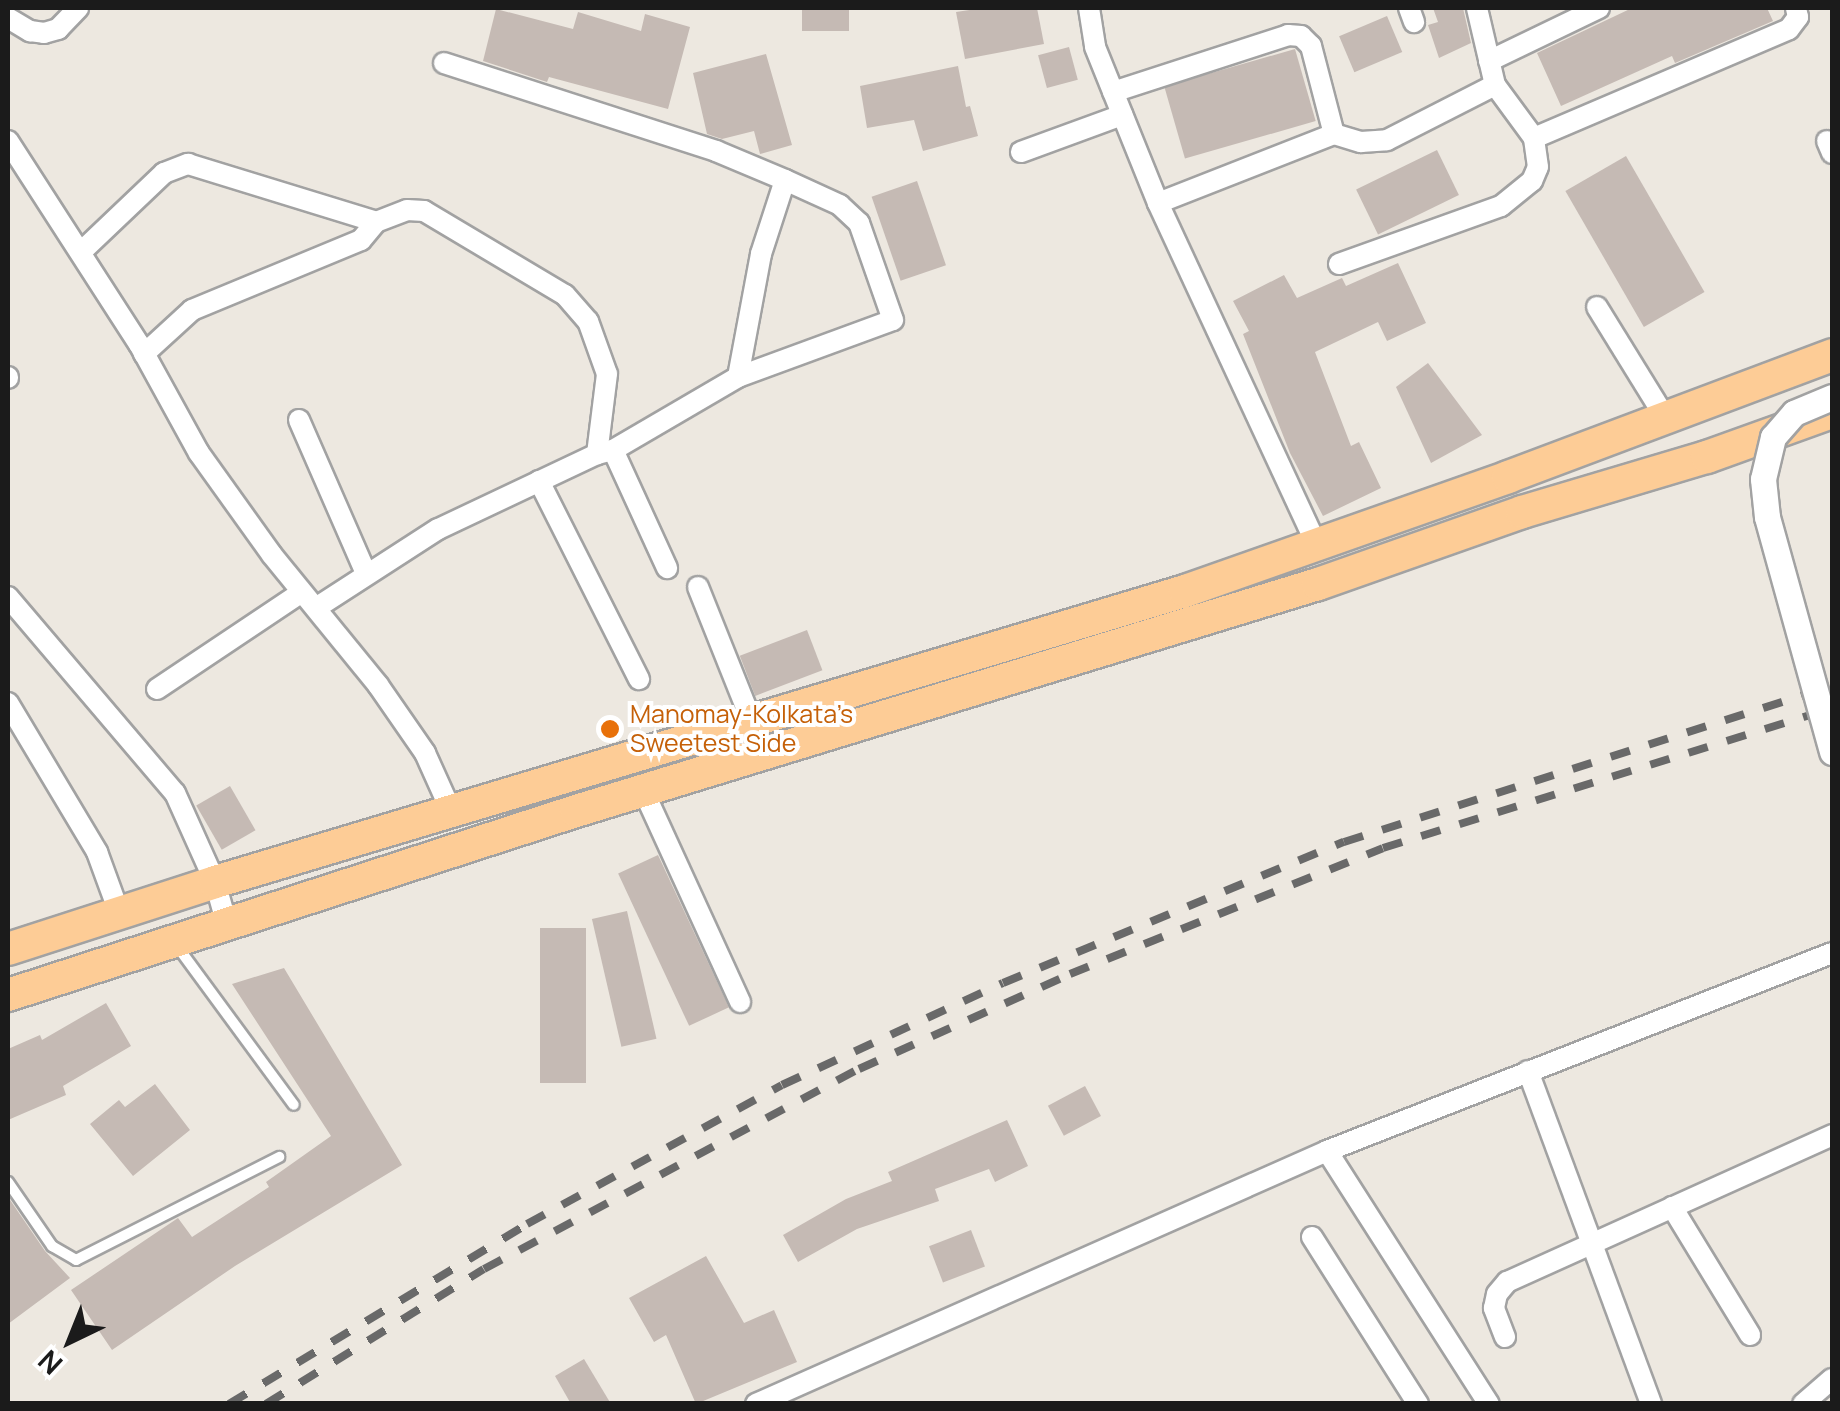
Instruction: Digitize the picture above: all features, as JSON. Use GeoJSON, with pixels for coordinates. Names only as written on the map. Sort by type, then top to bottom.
{"type":"FeatureCollection","features":[{"type":"Feature","properties":{"kind":"main road"},"geometry":{"type":"LineString","coordinates":[[8,949],[215,882],[1130,608],[1508,477],[1832,355]]}},
{"type":"Feature","properties":{"kind":"main road"},"geometry":{"type":"LineString","coordinates":[[8,995],[644,792],[1318,584],[1522,512],[1707,457],[1832,412]]}},
{"type":"Feature","properties":{"kind":"main road"},"geometry":{"type":"LineString","coordinates":[[1508,477],[1522,512]]}},
{"type":"Feature","properties":{"kind":"street"},"geometry":{"type":"LineString","coordinates":[[8,18],[30,31],[44,33],[58,29],[78,8]]}},
{"type":"Feature","properties":{"kind":"street"},"geometry":{"type":"LineString","coordinates":[[1089,8],[1095,47],[1158,203],[1318,545]]}},
{"type":"Feature","properties":{"kind":"street"},"geometry":{"type":"LineString","coordinates":[[1339,264],[1501,206],[1522,194],[1538,167],[1534,138],[1495,84],[1476,8]]}},
{"type":"Feature","properties":{"kind":"street"},"geometry":{"type":"LineString","coordinates":[[1489,61],[1599,8]]}},
{"type":"Feature","properties":{"kind":"street"},"geometry":{"type":"LineString","coordinates":[[1534,138],[1789,29],[1798,17],[1796,8]]}},
{"type":"Feature","properties":{"kind":"street"},"geometry":{"type":"LineString","coordinates":[[1113,92],[1288,35],[1301,36],[1311,46],[1334,134]]}},
{"type":"Feature","properties":{"kind":"street"},"geometry":{"type":"LineString","coordinates":[[157,689],[309,600],[366,573],[438,528],[605,452],[738,377],[893,320],[859,223],[840,205],[716,151],[444,63]]}},
{"type":"Feature","properties":{"kind":"street"},"geometry":{"type":"LineString","coordinates":[[1158,203],[1334,134],[1361,142],[1386,140],[1495,84]]}},
{"type":"Feature","properties":{"kind":"street"},"geometry":{"type":"LineString","coordinates":[[1020,152],[1122,115]]}},
{"type":"Feature","properties":{"kind":"street"},"geometry":{"type":"LineString","coordinates":[[8,142],[144,354],[199,452],[425,753],[452,813]]}},
{"type":"Feature","properties":{"kind":"street"},"geometry":{"type":"LineString","coordinates":[[81,252],[164,173],[188,164],[376,222]]}},
{"type":"Feature","properties":{"kind":"street"},"geometry":{"type":"LineString","coordinates":[[738,377],[761,254],[785,180]]}},
{"type":"Feature","properties":{"kind":"street"},"geometry":{"type":"LineString","coordinates":[[144,354],[192,310],[360,240],[376,222],[406,210],[424,211],[565,296],[588,321],[606,374],[605,452],[667,568]]}},
{"type":"Feature","properties":{"kind":"street"},"geometry":{"type":"LineString","coordinates":[[1597,307],[1665,417]]}},
{"type":"Feature","properties":{"kind":"street"},"geometry":{"type":"LineString","coordinates":[[1832,398],[1794,414],[1773,437],[1763,478],[1767,517],[1832,752]]}},
{"type":"Feature","properties":{"kind":"street"},"geometry":{"type":"LineString","coordinates":[[299,420],[366,573]]}},
{"type":"Feature","properties":{"kind":"street"},"geometry":{"type":"LineString","coordinates":[[539,481],[639,678]]}},
{"type":"Feature","properties":{"kind":"street"},"geometry":{"type":"LineString","coordinates":[[698,586],[752,722]]}},
{"type":"Feature","properties":{"kind":"street"},"geometry":{"type":"LineString","coordinates":[[8,598],[175,793],[215,882],[227,925]]}},
{"type":"Feature","properties":{"kind":"street"},"geometry":{"type":"LineString","coordinates":[[8,704],[97,852],[119,912]]}},
{"type":"Feature","properties":{"kind":"street"},"geometry":{"type":"LineString","coordinates":[[644,792],[740,1002]]}},
{"type":"Feature","properties":{"kind":"street"},"geometry":{"type":"LineString","coordinates":[[756,1404],[1327,1151],[1832,952]]}},
{"type":"Feature","properties":{"kind":"street"},"geometry":{"type":"LineString","coordinates":[[1528,1071],[1651,1404]]}},
{"type":"Feature","properties":{"kind":"street"},"geometry":{"type":"LineString","coordinates":[[1505,1337],[1494,1308],[1506,1282],[1832,1135]]}},
{"type":"Feature","properties":{"kind":"street"},"geometry":{"type":"LineString","coordinates":[[1327,1151],[1489,1404]]}},
{"type":"Feature","properties":{"kind":"street"},"geometry":{"type":"LineString","coordinates":[[1672,1207],[1750,1336]]}},
{"type":"Feature","properties":{"kind":"street"},"geometry":{"type":"LineString","coordinates":[[1312,1237],[1418,1404]]}},
{"type":"Feature","properties":{"kind":"street"},"geometry":{"type":"LineString","coordinates":[[1804,1404],[1832,1379]]}},
{"type":"Feature","properties":{"kind":"lane"},"geometry":{"type":"LineString","coordinates":[[174,942],[294,1104]]}},
{"type":"Feature","properties":{"kind":"lane"},"geometry":{"type":"LineString","coordinates":[[8,1182],[52,1246],[76,1260],[279,1157]]}},
{"type":"Feature","properties":{"kind":"building"},"geometry":{"type":"Polygon","coordinates":[[[802,8],[849,8],[849,31],[802,31],[802,8]]]}},
{"type":"Feature","properties":{"kind":"building"},"geometry":{"type":"Polygon","coordinates":[[[1037,8],[1044,44],[965,59],[956,12],[1037,8]]]}},
{"type":"Feature","properties":{"kind":"building"},"geometry":{"type":"Polygon","coordinates":[[[1433,8],[1463,8],[1471,43],[1439,58],[1428,25],[1438,22],[1433,8]]]}},
{"type":"Feature","properties":{"kind":"building"},"geometry":{"type":"Polygon","coordinates":[[[1632,8],[1767,8],[1773,21],[1675,63],[1672,56],[1561,106],[1537,53],[1632,8]]]}},
{"type":"Feature","properties":{"kind":"building"},"geometry":{"type":"Polygon","coordinates":[[[496,9],[573,29],[578,12],[641,31],[645,14],[690,27],[668,109],[549,77],[547,82],[483,61],[496,9]]]}},
{"type":"Feature","properties":{"kind":"building"},"geometry":{"type":"Polygon","coordinates":[[[1387,16],[1402,52],[1354,72],[1339,36],[1387,16]]]}},
{"type":"Feature","properties":{"kind":"building"},"geometry":{"type":"Polygon","coordinates":[[[1069,47],[1078,80],[1047,88],[1038,55],[1069,47]]]}},
{"type":"Feature","properties":{"kind":"building"},"geometry":{"type":"Polygon","coordinates":[[[1295,49],[1316,121],[1185,159],[1164,86],[1295,49]]]}},
{"type":"Feature","properties":{"kind":"building"},"geometry":{"type":"Polygon","coordinates":[[[766,54],[792,145],[760,154],[754,131],[722,139],[707,134],[693,73],[766,54]]]}},
{"type":"Feature","properties":{"kind":"building"},"geometry":{"type":"Polygon","coordinates":[[[958,66],[966,107],[970,106],[978,136],[923,151],[914,120],[867,128],[860,86],[958,66]]]}},
{"type":"Feature","properties":{"kind":"building"},"geometry":{"type":"Polygon","coordinates":[[[1437,150],[1459,195],[1378,234],[1356,189],[1437,150]]]}},
{"type":"Feature","properties":{"kind":"building"},"geometry":{"type":"Polygon","coordinates":[[[1626,156],[1704,292],[1644,327],[1565,191],[1626,156]]]}},
{"type":"Feature","properties":{"kind":"building"},"geometry":{"type":"Polygon","coordinates":[[[917,181],[946,265],[901,281],[872,197],[917,181]]]}},
{"type":"Feature","properties":{"kind":"building"},"geometry":{"type":"Polygon","coordinates":[[[1398,263],[1426,323],[1387,341],[1378,322],[1315,352],[1351,446],[1359,442],[1381,488],[1323,516],[1290,453],[1243,334],[1249,331],[1233,301],[1284,275],[1297,298],[1342,278],[1346,286],[1398,263]]]}},
{"type":"Feature","properties":{"kind":"building"},"geometry":{"type":"Polygon","coordinates":[[[1428,363],[1482,435],[1431,463],[1396,387],[1428,363]]]}},
{"type":"Feature","properties":{"kind":"building"},"geometry":{"type":"Polygon","coordinates":[[[807,630],[822,670],[755,696],[740,656],[807,630]]]}},
{"type":"Feature","properties":{"kind":"building"},"geometry":{"type":"Polygon","coordinates":[[[230,786],[256,830],[222,850],[196,806],[230,786]]]}},
{"type":"Feature","properties":{"kind":"building"},"geometry":{"type":"Polygon","coordinates":[[[658,855],[729,1007],[689,1026],[618,874],[658,855]]]}},
{"type":"Feature","properties":{"kind":"building"},"geometry":{"type":"Polygon","coordinates":[[[627,911],[656,1039],[621,1047],[592,919],[627,911]]]}},
{"type":"Feature","properties":{"kind":"building"},"geometry":{"type":"Polygon","coordinates":[[[540,928],[586,928],[586,1083],[540,1083],[540,928]]]}},
{"type":"Feature","properties":{"kind":"building"},"geometry":{"type":"Polygon","coordinates":[[[284,968],[402,1165],[235,1266],[112,1350],[71,1290],[178,1218],[192,1237],[269,1187],[266,1182],[331,1136],[232,984],[284,968]]]}},
{"type":"Feature","properties":{"kind":"building"},"geometry":{"type":"Polygon","coordinates":[[[106,1003],[131,1046],[63,1086],[66,1095],[8,1120],[8,1049],[40,1035],[42,1040],[106,1003]]]}},
{"type":"Feature","properties":{"kind":"building"},"geometry":{"type":"Polygon","coordinates":[[[155,1084],[190,1130],[133,1176],[90,1124],[119,1100],[125,1107],[155,1084]]]}},
{"type":"Feature","properties":{"kind":"building"},"geometry":{"type":"Polygon","coordinates":[[[1085,1086],[1101,1116],[1064,1136],[1048,1106],[1085,1086]]]}},
{"type":"Feature","properties":{"kind":"building"},"geometry":{"type":"Polygon","coordinates":[[[1007,1120],[1028,1166],[995,1182],[989,1169],[935,1189],[939,1201],[857,1229],[798,1262],[783,1235],[846,1199],[892,1181],[888,1172],[1007,1120]]]}},
{"type":"Feature","properties":{"kind":"building"},"geometry":{"type":"Polygon","coordinates":[[[8,1197],[45,1251],[70,1278],[8,1324],[8,1197]]]}},
{"type":"Feature","properties":{"kind":"building"},"geometry":{"type":"Polygon","coordinates":[[[971,1230],[985,1266],[943,1283],[929,1246],[971,1230]]]}},
{"type":"Feature","properties":{"kind":"building"},"geometry":{"type":"Polygon","coordinates":[[[706,1256],[744,1323],[774,1310],[797,1362],[696,1404],[666,1335],[654,1342],[629,1298],[706,1256]]]}},
{"type":"Feature","properties":{"kind":"building"},"geometry":{"type":"Polygon","coordinates":[[[584,1359],[611,1404],[571,1404],[555,1376],[584,1359]]]}},
{"type":"Feature","properties":{"kind":"railway"},"geometry":{"type":"LineString","coordinates":[[229,1404],[527,1224],[782,1085],[1003,983],[1344,842],[1832,686]]}},
{"type":"Feature","properties":{"kind":"railway"},"geometry":{"type":"LineString","coordinates":[[266,1404],[484,1269],[859,1069],[1070,974],[1383,848],[1832,708]]}},
{"type":"Feature","properties":{"kind":"place","name":"Manomay-Kolkata’s Sweetest Side"},"geometry":{"type":"Point","coordinates":[610,729]}}]}
